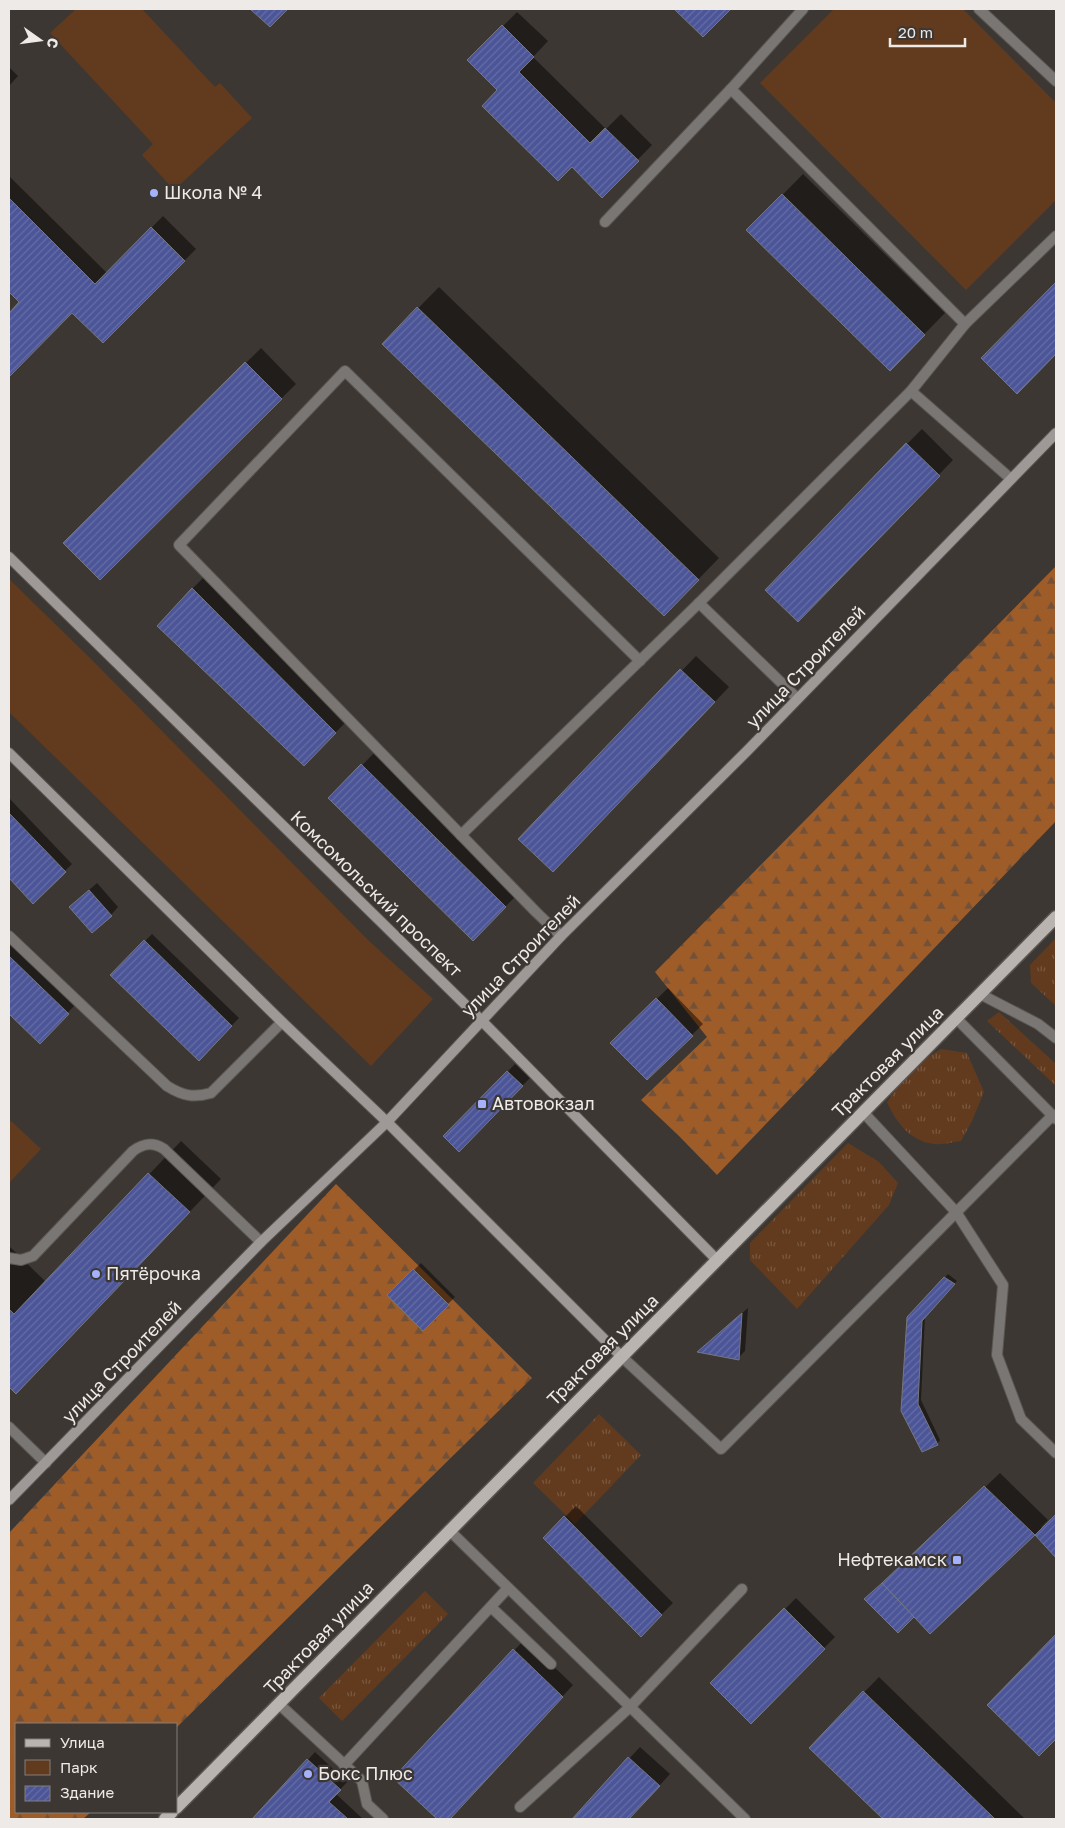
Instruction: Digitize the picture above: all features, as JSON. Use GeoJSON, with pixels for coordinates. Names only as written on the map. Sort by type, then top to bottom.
{"type":"FeatureCollection","features":[{"type":"Feature","properties":{"kind":"main road","name":"улица Строителей"},"geometry":{"type":"LineString","coordinates":[[9,1500],[261,1242],[387,1122],[561,936],[747,752],[797,698],[1056,433]]}},
{"type":"Feature","properties":{"kind":"main road","name":"Комсомольский проспект"},"geometry":{"type":"LineString","coordinates":[[9,557],[482,1020],[717,1260]]}},
{"type":"Feature","properties":{"kind":"main road"},"geometry":{"type":"LineString","coordinates":[[9,753],[282,1022],[387,1122],[621,1356]]}},
{"type":"Feature","properties":{"kind":"main road","name":"Трактовая улица"},"geometry":{"type":"LineString","coordinates":[[178,1806],[1056,917]]}},
{"type":"Feature","properties":{"kind":"lane"},"geometry":{"type":"LineString","coordinates":[[604,222],[731,89],[803,9]]}},
{"type":"Feature","properties":{"kind":"lane"},"geometry":{"type":"LineString","coordinates":[[979,9],[1056,81]]}},
{"type":"Feature","properties":{"kind":"lane"},"geometry":{"type":"LineString","coordinates":[[731,89],[964,324]]}},
{"type":"Feature","properties":{"kind":"lane"},"geometry":{"type":"LineString","coordinates":[[461,835],[699,603],[911,391],[964,324],[1056,236]]}},
{"type":"Feature","properties":{"kind":"lane"},"geometry":{"type":"LineString","coordinates":[[561,936],[179,545],[345,371],[640,661]]}},
{"type":"Feature","properties":{"kind":"lane"},"geometry":{"type":"LineString","coordinates":[[911,391],[1011,479]]}},
{"type":"Feature","properties":{"kind":"lane"},"geometry":{"type":"LineString","coordinates":[[699,603],[797,698]]}},
{"type":"Feature","properties":{"kind":"lane"},"geometry":{"type":"LineString","coordinates":[[9,936],[168,1086],[179,1094],[195,1096],[211,1093],[282,1022]]}},
{"type":"Feature","properties":{"kind":"lane"},"geometry":{"type":"LineString","coordinates":[[980,994],[1038,1024],[1056,1038]]}},
{"type":"Feature","properties":{"kind":"lane"},"geometry":{"type":"LineString","coordinates":[[621,1356],[721,1449],[956,1212],[1054,1117],[956,1018]]}},
{"type":"Feature","properties":{"kind":"lane"},"geometry":{"type":"LineString","coordinates":[[862,1112],[956,1212],[1002,1285],[997,1355],[1022,1419],[1056,1453]]}},
{"type":"Feature","properties":{"kind":"lane"},"geometry":{"type":"LineString","coordinates":[[9,1258],[21,1260],[31,1257],[133,1151],[139,1146],[151,1144],[164,1149],[261,1242]]}},
{"type":"Feature","properties":{"kind":"lane"},"geometry":{"type":"LineString","coordinates":[[9,1427],[46,1462]]}},
{"type":"Feature","properties":{"kind":"lane"},"geometry":{"type":"LineString","coordinates":[[449,1530],[745,1819]]}},
{"type":"Feature","properties":{"kind":"lane"},"geometry":{"type":"LineString","coordinates":[[344,1765],[508,1588]]}},
{"type":"Feature","properties":{"kind":"lane"},"geometry":{"type":"LineString","coordinates":[[520,1807],[630,1707],[742,1589]]}},
{"type":"Feature","properties":{"kind":"lane"},"geometry":{"type":"LineString","coordinates":[[491,1607],[551,1664]]}},
{"type":"Feature","properties":{"kind":"lane"},"geometry":{"type":"LineString","coordinates":[[279,1704],[362,1781],[366,1804],[383,1819]]}},
{"type":"Feature","properties":{"kind":"green space"},"geometry":{"type":"Polygon","coordinates":[[[76,9],[142,9],[215,87],[220,83],[252,118],[174,190],[142,155],[153,144],[50,33],[76,9]]]}},
{"type":"Feature","properties":{"kind":"green space"},"geometry":{"type":"Polygon","coordinates":[[[834,9],[963,9],[1056,103],[1056,200],[966,290],[760,83],[834,9]]]}},
{"type":"Feature","properties":{"kind":"green space"},"geometry":{"type":"Polygon","coordinates":[[[1056,566],[1056,821],[717,1175],[641,1100],[707,1037],[655,972],[1056,566]]]}},
{"type":"Feature","properties":{"kind":"green space"},"geometry":{"type":"Polygon","coordinates":[[[9,579],[92,660],[369,941],[433,999],[371,1066],[9,712],[9,579]]]}},
{"type":"Feature","properties":{"kind":"green space"},"geometry":{"type":"Polygon","coordinates":[[[1056,938],[1056,1006],[1031,983],[1030,965],[1056,938]]]}},
{"type":"Feature","properties":{"kind":"green space"},"geometry":{"type":"Polygon","coordinates":[[[999,1012],[1056,1064],[1056,1086],[987,1021],[999,1012]]]}},
{"type":"Feature","properties":{"kind":"green space"},"geometry":{"type":"Polygon","coordinates":[[[941,1049],[967,1053],[984,1092],[961,1141],[937,1144],[925,1142],[911,1135],[899,1123],[887,1102],[911,1068],[941,1049]]]}},
{"type":"Feature","properties":{"kind":"green space"},"geometry":{"type":"Polygon","coordinates":[[[11,1121],[41,1149],[9,1183],[9,1123],[11,1121]]]}},
{"type":"Feature","properties":{"kind":"green space"},"geometry":{"type":"Polygon","coordinates":[[[848,1143],[879,1162],[898,1183],[889,1205],[797,1309],[750,1260],[750,1243],[848,1143]]]}},
{"type":"Feature","properties":{"kind":"green space"},"geometry":{"type":"Polygon","coordinates":[[[336,1184],[532,1378],[178,1726],[178,1723],[15,1723],[15,1813],[90,1813],[83,1819],[9,1819],[9,1533],[336,1184]]]}},
{"type":"Feature","properties":{"kind":"green space"},"geometry":{"type":"Polygon","coordinates":[[[599,1414],[641,1455],[575,1524],[533,1483],[599,1414]]]}},
{"type":"Feature","properties":{"kind":"green space"},"geometry":{"type":"Polygon","coordinates":[[[425,1591],[448,1614],[342,1721],[319,1698],[425,1591]]]}},
{"type":"Feature","properties":{"kind":"building"},"geometry":{"type":"Polygon","coordinates":[[[250,9],[288,9],[270,27],[250,9]]]}},
{"type":"Feature","properties":{"kind":"building"},"geometry":{"type":"Polygon","coordinates":[[[674,9],[731,9],[703,37],[674,9]]]}},
{"type":"Feature","properties":{"kind":"building"},"geometry":{"type":"Polygon","coordinates":[[[502,25],[534,57],[519,72],[590,143],[605,128],[639,161],[602,198],[572,167],[558,181],[482,106],[497,90],[467,60],[502,25]]]}},
{"type":"Feature","properties":{"kind":"building"},"geometry":{"type":"Polygon","coordinates":[[[782,194],[925,335],[890,371],[746,230],[782,194]]]}},
{"type":"Feature","properties":{"kind":"building"},"geometry":{"type":"Polygon","coordinates":[[[9,198],[95,284],[151,227],[185,261],[103,343],[72,313],[9,377],[9,313],[19,302],[9,292],[9,198]]]}},
{"type":"Feature","properties":{"kind":"building"},"geometry":{"type":"Polygon","coordinates":[[[1056,282],[1056,354],[1017,394],[981,358],[1056,282]]]}},
{"type":"Feature","properties":{"kind":"building"},"geometry":{"type":"Polygon","coordinates":[[[417,307],[699,580],[664,616],[382,344],[417,307]]]}},
{"type":"Feature","properties":{"kind":"building"},"geometry":{"type":"Polygon","coordinates":[[[245,362],[282,399],[100,580],[63,543],[245,362]]]}},
{"type":"Feature","properties":{"kind":"building"},"geometry":{"type":"Polygon","coordinates":[[[906,443],[940,476],[798,622],[765,590],[906,443]]]}},
{"type":"Feature","properties":{"kind":"building"},"geometry":{"type":"Polygon","coordinates":[[[192,588],[336,733],[304,766],[157,626],[192,588]]]}},
{"type":"Feature","properties":{"kind":"building"},"geometry":{"type":"Polygon","coordinates":[[[680,669],[715,702],[553,872],[518,839],[680,669]]]}},
{"type":"Feature","properties":{"kind":"building"},"geometry":{"type":"Polygon","coordinates":[[[361,764],[506,907],[473,941],[328,798],[361,764]]]}},
{"type":"Feature","properties":{"kind":"building"},"geometry":{"type":"Polygon","coordinates":[[[9,813],[66,872],[33,904],[9,878],[9,813]]]}},
{"type":"Feature","properties":{"kind":"building"},"geometry":{"type":"Polygon","coordinates":[[[89,890],[112,916],[92,933],[69,907],[89,890]]]}},
{"type":"Feature","properties":{"kind":"building"},"geometry":{"type":"Polygon","coordinates":[[[144,940],[232,1026],[199,1061],[110,975],[144,940]]]}},
{"type":"Feature","properties":{"kind":"building"},"geometry":{"type":"Polygon","coordinates":[[[9,956],[69,1014],[40,1044],[9,1014],[9,956]]]}},
{"type":"Feature","properties":{"kind":"building"},"geometry":{"type":"Polygon","coordinates":[[[656,998],[693,1036],[647,1080],[610,1043],[656,998]]]}},
{"type":"Feature","properties":{"kind":"building"},"geometry":{"type":"Polygon","coordinates":[[[507,1071],[523,1086],[459,1152],[443,1136],[507,1071]]]}},
{"type":"Feature","properties":{"kind":"building"},"geometry":{"type":"Polygon","coordinates":[[[148,1173],[190,1212],[16,1394],[9,1387],[9,1309],[14,1314],[148,1173]]]}},
{"type":"Feature","properties":{"kind":"building"},"geometry":{"type":"Polygon","coordinates":[[[413,1269],[449,1305],[423,1331],[387,1295],[413,1269]]]}},
{"type":"Feature","properties":{"kind":"building"},"geometry":{"type":"Polygon","coordinates":[[[944,1277],[955,1284],[922,1321],[918,1404],[938,1445],[922,1452],[901,1411],[907,1317],[944,1277]]]}},
{"type":"Feature","properties":{"kind":"building"},"geometry":{"type":"Polygon","coordinates":[[[742,1313],[739,1360],[697,1352],[742,1313]]]}},
{"type":"Feature","properties":{"kind":"building","name":"Нефтекамск"},"geometry":{"type":"Polygon","coordinates":[[[984,1486],[1035,1535],[930,1634],[882,1583],[984,1486]]]}},
{"type":"Feature","properties":{"kind":"building"},"geometry":{"type":"Polygon","coordinates":[[[1056,1514],[1056,1558],[1035,1535],[1056,1514]]]}},
{"type":"Feature","properties":{"kind":"building"},"geometry":{"type":"Polygon","coordinates":[[[564,1516],[662,1615],[641,1637],[543,1538],[564,1516]]]}},
{"type":"Feature","properties":{"kind":"building"},"geometry":{"type":"Polygon","coordinates":[[[882,1583],[914,1617],[898,1633],[864,1599],[882,1583]]]}},
{"type":"Feature","properties":{"kind":"building"},"geometry":{"type":"Polygon","coordinates":[[[784,1608],[825,1649],[751,1724],[710,1683],[784,1608]]]}},
{"type":"Feature","properties":{"kind":"building"},"geometry":{"type":"Polygon","coordinates":[[[1056,1634],[1056,1739],[1039,1756],[987,1705],[1056,1634]]]}},
{"type":"Feature","properties":{"kind":"building"},"geometry":{"type":"Polygon","coordinates":[[[513,1649],[563,1697],[450,1819],[437,1819],[393,1778],[513,1649]]]}},
{"type":"Feature","properties":{"kind":"building"},"geometry":{"type":"Polygon","coordinates":[[[863,1691],[995,1819],[883,1819],[809,1748],[863,1691]]]}},
{"type":"Feature","properties":{"kind":"building"},"geometry":{"type":"Polygon","coordinates":[[[628,1757],[660,1786],[629,1819],[572,1819],[628,1757]]]}},
{"type":"Feature","properties":{"kind":"building","name":"Бокс Плюс"},"geometry":{"type":"Polygon","coordinates":[[[307,1759],[341,1790],[329,1802],[348,1819],[252,1819],[307,1759]]]}},
{"type":"Feature","properties":{"kind":"place","name":"Школа № 4"},"geometry":{"type":"Point","coordinates":[154,193]}},
{"type":"Feature","properties":{"kind":"place","name":"Автовокзал"},"geometry":{"type":"Point","coordinates":[482,1104]}},
{"type":"Feature","properties":{"kind":"place","name":"Пятёрочка"},"geometry":{"type":"Point","coordinates":[96,1274]}},
{"type":"Feature","properties":{"kind":"place","name":"Нефтекамск"},"geometry":{"type":"Point","coordinates":[957,1560]}},
{"type":"Feature","properties":{"kind":"place","name":"Бокс Плюс"},"geometry":{"type":"Point","coordinates":[308,1774]}}]}
